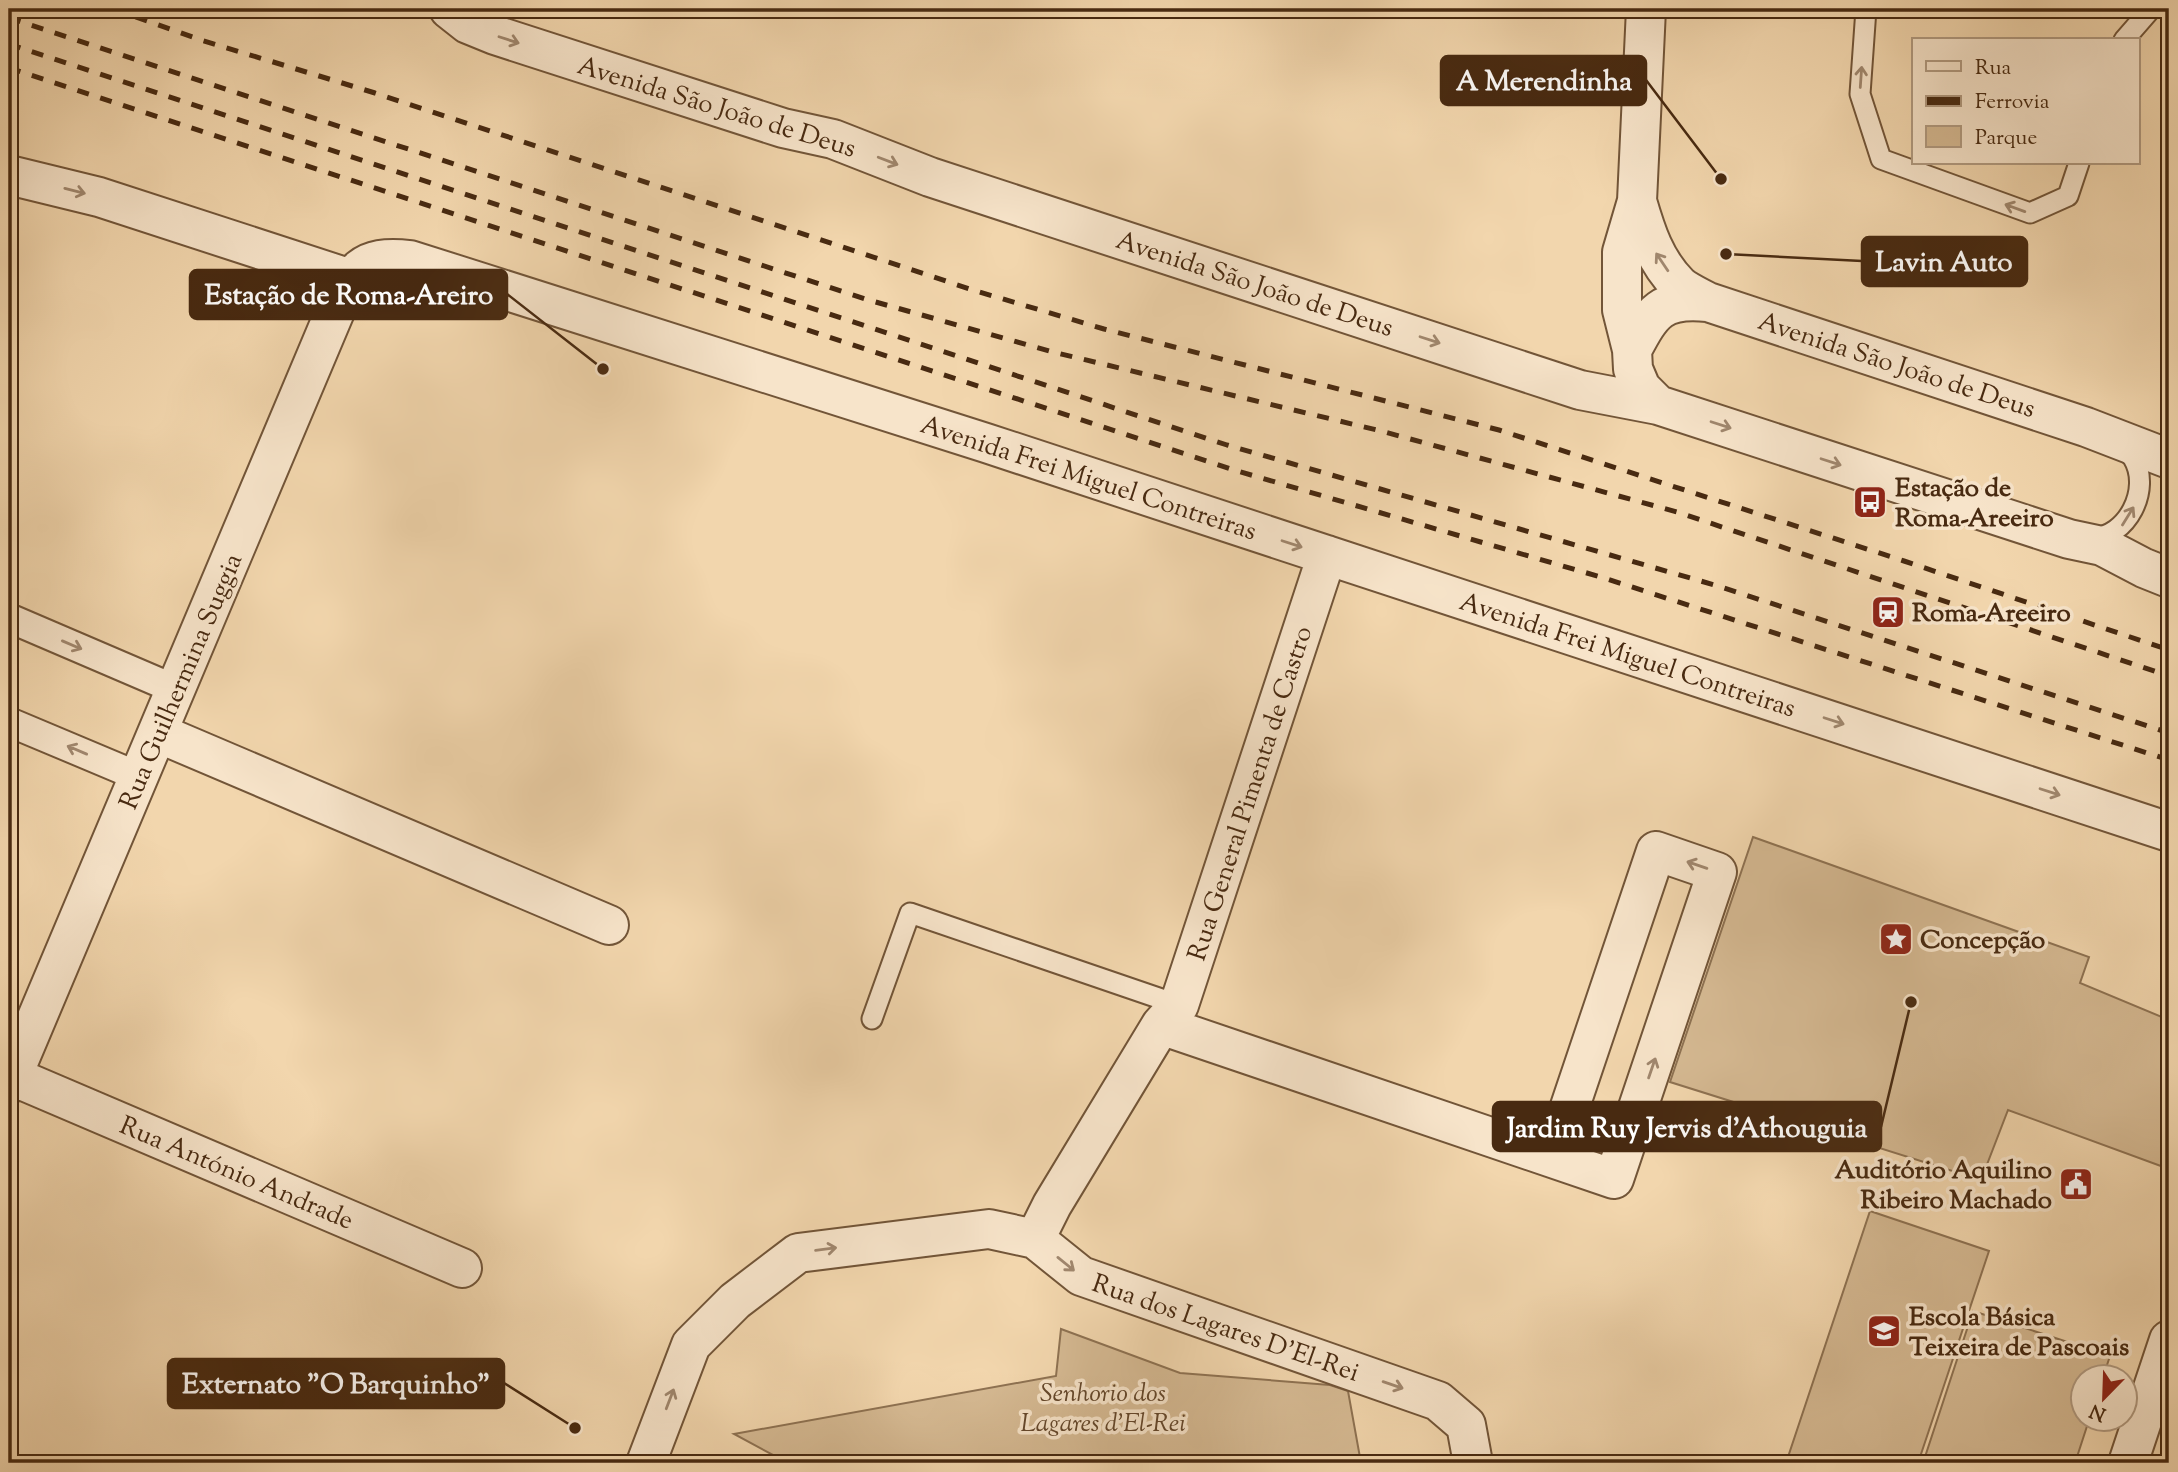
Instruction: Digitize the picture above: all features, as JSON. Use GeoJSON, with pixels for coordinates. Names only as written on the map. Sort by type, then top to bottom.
{"type":"FeatureCollection","features":[{"type":"Feature","properties":{"kind":"street","name":"Avenida São João de Deus"},"geometry":{"type":"LineString","coordinates":[[449,9],[468,24],[495,35],[783,128],[833,139],[930,177],[1580,390],[1658,405],[2069,540],[2102,546],[2169,578]]}},
{"type":"Feature","properties":{"kind":"street"},"geometry":{"type":"LineString","coordinates":[[1646,9],[1637,201],[1622,252],[1622,310],[1632,350],[1633,369],[1641,388],[1658,405]]}},
{"type":"Feature","properties":{"kind":"street"},"geometry":{"type":"LineString","coordinates":[[9,175],[99,197],[351,279]]}},
{"type":"Feature","properties":{"kind":"street","name":"Avenida São João de Deus"},"geometry":{"type":"LineString","coordinates":[[1637,201],[1648,239],[1662,264],[1681,287],[1708,302]]}},
{"type":"Feature","properties":{"kind":"street","name":"Avenida Frei Miguel Contreiras"},"geometry":{"type":"LineString","coordinates":[[351,279],[361,267],[373,260],[410,260],[901,416],[2169,832]]}},
{"type":"Feature","properties":{"kind":"street","name":"Rua Guilhermina Suggia"},"geometry":{"type":"LineString","coordinates":[[10,1080],[18,1038],[140,777],[333,316],[351,279]]}},
{"type":"Feature","properties":{"kind":"street","name":"Avenida São João de Deus"},"geometry":{"type":"LineString","coordinates":[[1632,350],[1648,319],[1664,307],[1686,299],[1708,302],[2086,427],[2169,459]]}},
{"type":"Feature","properties":{"kind":"street","name":"Rua General Pimenta de Castro"},"geometry":{"type":"LineString","coordinates":[[1035,1239],[1052,1205],[1170,1015],[1327,555]]}},
{"type":"Feature","properties":{"kind":"street"},"geometry":{"type":"LineString","coordinates":[[9,618],[177,690]]}},
{"type":"Feature","properties":{"kind":"street"},"geometry":{"type":"LineString","coordinates":[[9,722],[140,777]]}},
{"type":"Feature","properties":{"kind":"street"},"geometry":{"type":"LineString","coordinates":[[158,733],[608,925]]}},
{"type":"Feature","properties":{"kind":"street"},"geometry":{"type":"LineString","coordinates":[[1170,1015],[1553,1157],[1614,1179],[1717,872],[1656,851],[1553,1157]]}},
{"type":"Feature","properties":{"kind":"street","name":"Rua António Andrade"},"geometry":{"type":"LineString","coordinates":[[10,1080],[462,1268]]}},
{"type":"Feature","properties":{"kind":"street","name":"Rua dos Lagares D'El-Rei"},"geometry":{"type":"LineString","coordinates":[[646,1463],[691,1345],[735,1301],[798,1253],[989,1229],[1035,1239],[1081,1276],[1438,1401],[1466,1425],[1473,1463]]}},
{"type":"Feature","properties":{"kind":"street"},"geometry":{"type":"LineString","coordinates":[[2128,1463],[2169,1340]]}},
{"type":"Feature","properties":{"kind":"lane"},"geometry":{"type":"LineString","coordinates":[[1866,9],[1860,94],[1881,159],[2030,213],[2068,196],[2079,164]]}},
{"type":"Feature","properties":{"kind":"lane"},"geometry":{"type":"LineString","coordinates":[[2126,38],[2151,9]]}},
{"type":"Feature","properties":{"kind":"lane","name":"Avenida São João de Deus"},"geometry":{"type":"LineString","coordinates":[[2069,540],[2102,538],[2117,531],[2128,520],[2135,504],[2138,486],[2138,472],[2133,459],[2120,445],[2086,427]]}},
{"type":"Feature","properties":{"kind":"lane"},"geometry":{"type":"LineString","coordinates":[[872,1018],[910,913],[1170,1015]]}},
{"type":"Feature","properties":{"kind":"green space"},"geometry":{"type":"Polygon","coordinates":[[[1753,837],[2089,957],[2080,983],[2169,1020],[2169,1169],[2008,1110],[1981,1180],[1670,1082],[1753,837]]]}},
{"type":"Feature","properties":{"kind":"green space"},"geometry":{"type":"Polygon","coordinates":[[[1870,1211],[1989,1251],[1918,1463],[1786,1463],[1870,1211]]]}},
{"type":"Feature","properties":{"kind":"green space"},"geometry":{"type":"Polygon","coordinates":[[[1973,1311],[2110,1356],[2107,1364],[2070,1364],[2070,1434],[2084,1434],[2075,1463],[1923,1463],[1973,1311]]]}},
{"type":"Feature","properties":{"kind":"green space","name":"Senhorio dos Lagares d'El-Rei"},"geometry":{"type":"Polygon","coordinates":[[[1061,1329],[1180,1373],[1330,1385],[1348,1391],[1361,1463],[788,1463],[734,1434],[1056,1376],[1061,1329]]]}},
{"type":"Feature","properties":{"kind":"railway"},"geometry":{"type":"LineString","coordinates":[[113,9],[201,40],[375,93],[976,291],[1104,329],[1499,430],[2169,650]]}},
{"type":"Feature","properties":{"kind":"railway"},"geometry":{"type":"LineString","coordinates":[[9,18],[865,299],[1053,352],[1381,431],[1677,512],[2169,676]]}},
{"type":"Feature","properties":{"kind":"railway"},"geometry":{"type":"LineString","coordinates":[[9,44],[1227,445],[1718,586],[2169,733]]}},
{"type":"Feature","properties":{"kind":"railway"},"geometry":{"type":"LineString","coordinates":[[9,68],[1234,470],[1604,578],[2169,760]]}},
{"type":"Feature","properties":{"kind":"place","name":"A Merendinha"},"geometry":{"type":"Point","coordinates":[1721,179]}},
{"type":"Feature","properties":{"kind":"place","name":"Lavin Auto"},"geometry":{"type":"Point","coordinates":[1726,254]}},
{"type":"Feature","properties":{"kind":"place","name":"Estação de Roma-Areiro"},"geometry":{"type":"Point","coordinates":[603,369]}},
{"type":"Feature","properties":{"kind":"place","name":"Estação de Roma-Areeiro"},"geometry":{"type":"Point","coordinates":[1870,502]}},
{"type":"Feature","properties":{"kind":"place","name":"Roma-Areeiro"},"geometry":{"type":"Point","coordinates":[1888,612]}},
{"type":"Feature","properties":{"kind":"place","name":"Concepção"},"geometry":{"type":"Point","coordinates":[1896,939]}},
{"type":"Feature","properties":{"kind":"place","name":"Jardim Ruy Jervis d'Athouguia"},"geometry":{"type":"Point","coordinates":[1911,1002]}},
{"type":"Feature","properties":{"kind":"place","name":"Auditório Aquilino Ribeiro Machado"},"geometry":{"type":"Point","coordinates":[2076,1184]}},
{"type":"Feature","properties":{"kind":"place","name":"Escola Básica Teixeira de Pascoais"},"geometry":{"type":"Point","coordinates":[1884,1331]}},
{"type":"Feature","properties":{"kind":"place","name":"Externato \"O Barquinho\""},"geometry":{"type":"Point","coordinates":[575,1428]}}]}
